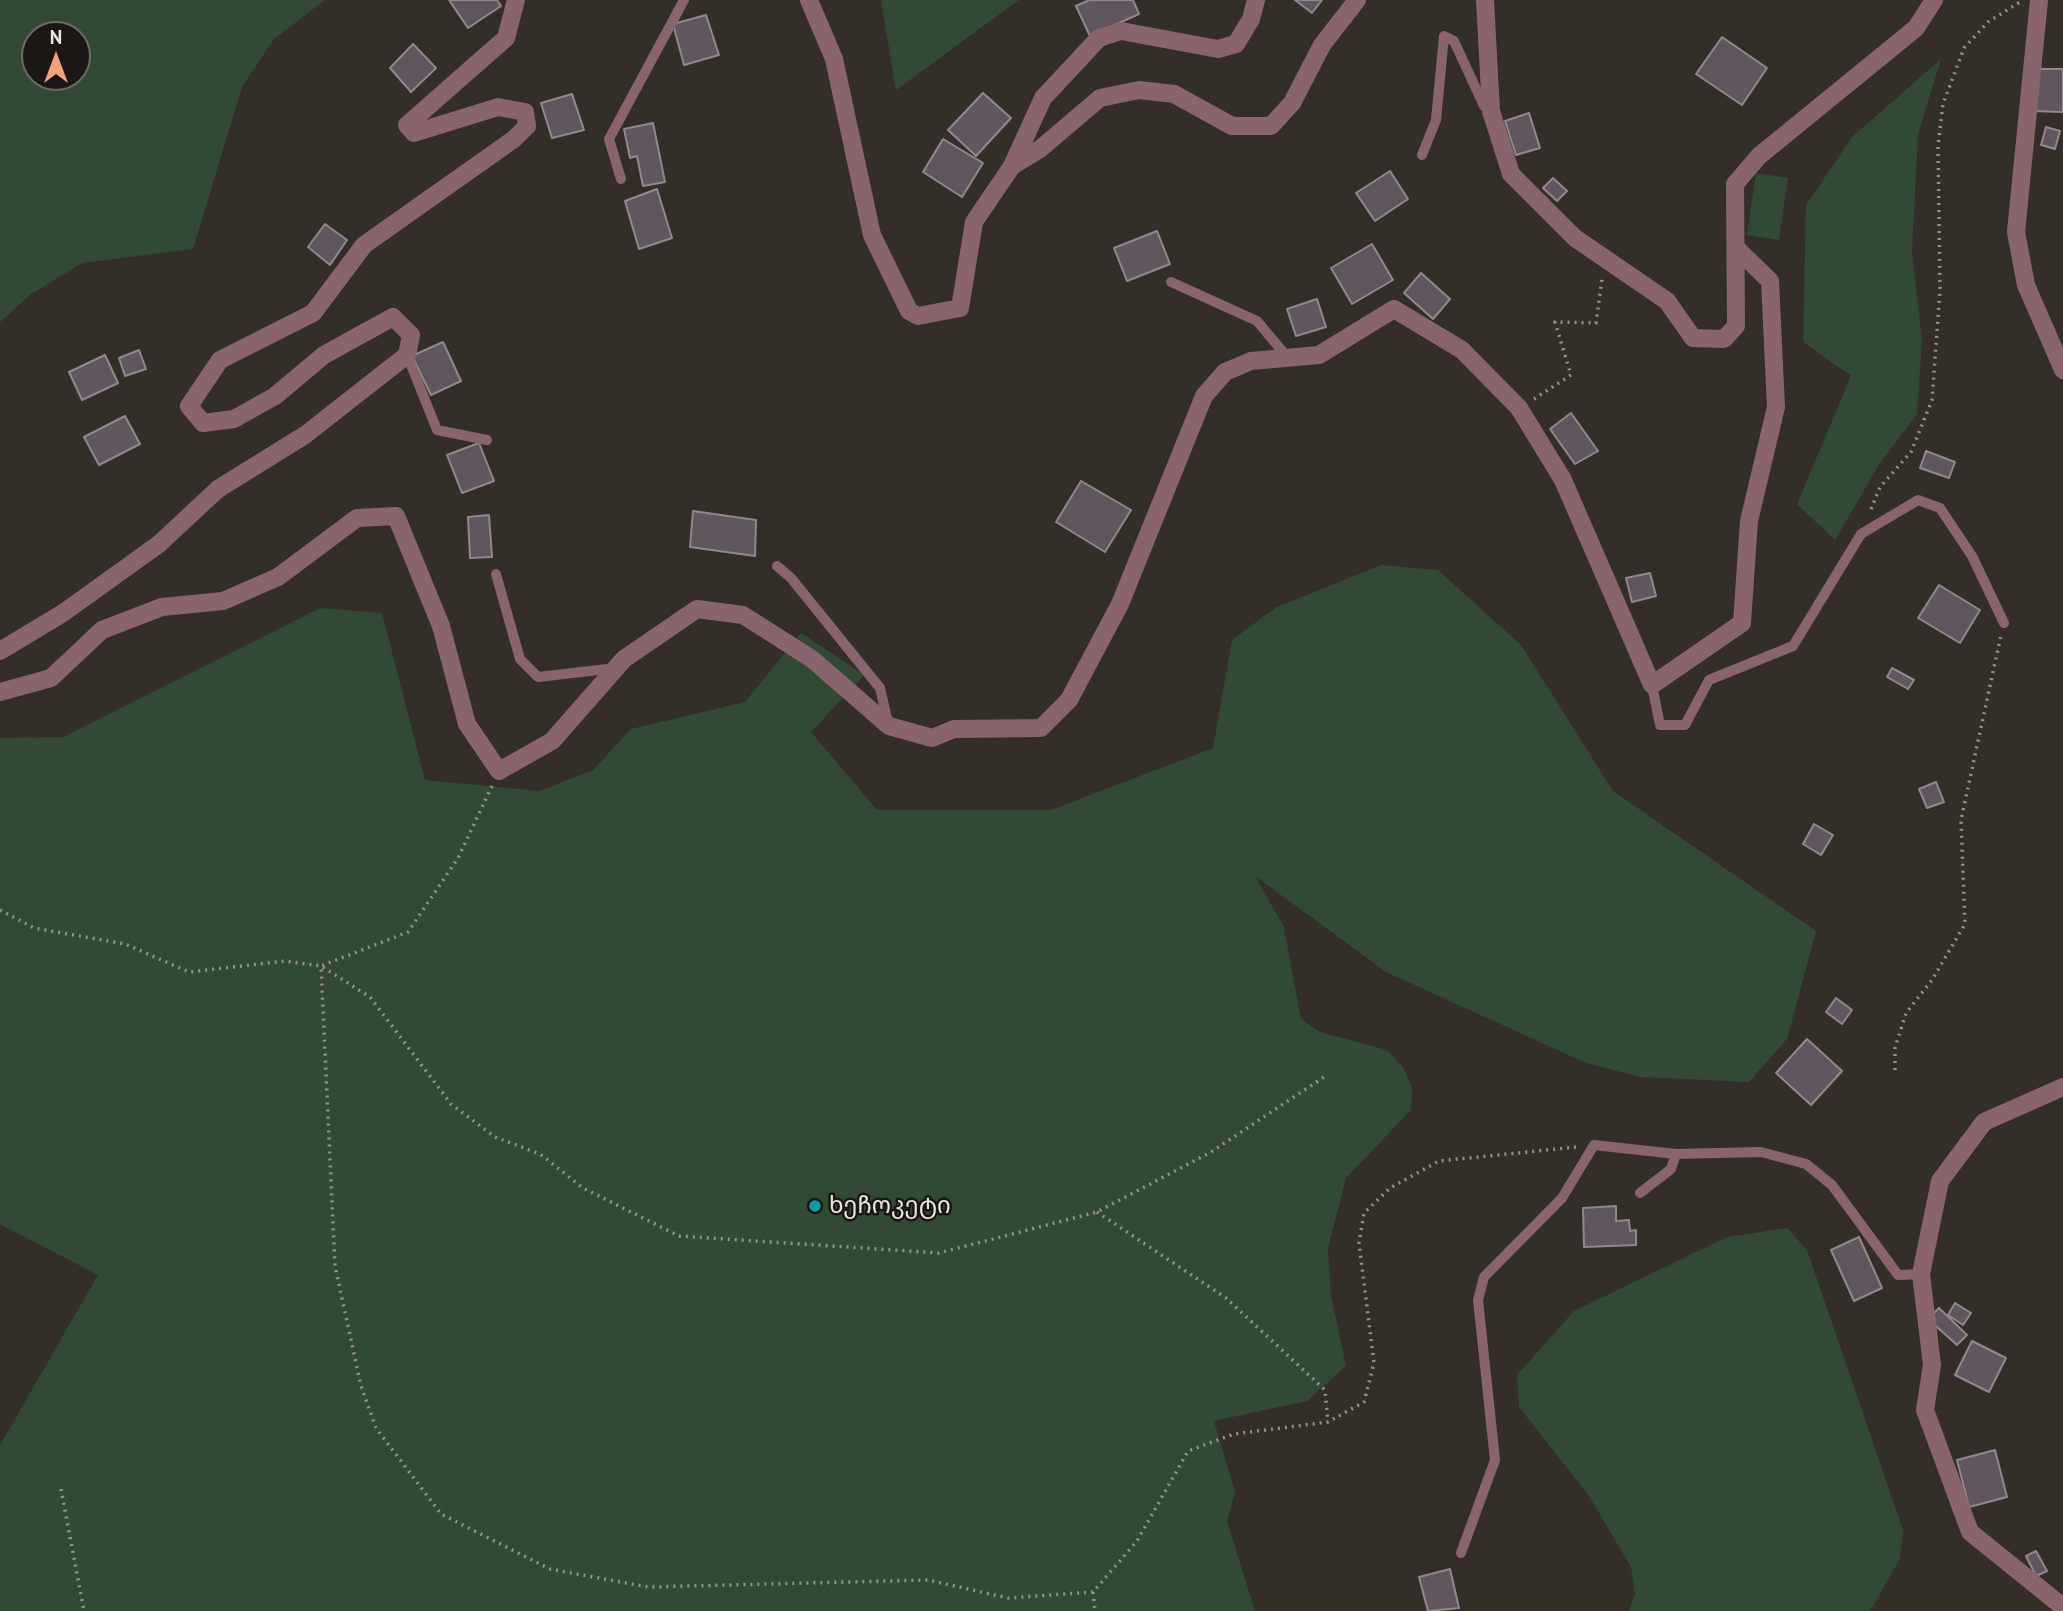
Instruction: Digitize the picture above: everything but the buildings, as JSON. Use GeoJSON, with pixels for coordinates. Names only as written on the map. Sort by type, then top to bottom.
{"type":"FeatureCollection","features":[{"type":"Feature","properties":{"kind":"street"},"geometry":{"type":"LineString","coordinates":[[0,652],[63,613],[148,552],[218,489],[305,435],[407,355],[411,335],[393,317],[324,355],[275,396],[234,419],[203,423],[189,406],[220,360],[313,313],[364,245],[514,139],[527,126],[524,112],[498,107],[414,133],[407,125],[506,38],[516,0]]}},
{"type":"Feature","properties":{"kind":"street"},"geometry":{"type":"LineString","coordinates":[[809,0],[834,59],[872,235],[909,311],[918,316],[960,308],[974,222],[1012,166],[1043,98],[1099,38],[1121,31],[1218,50],[1236,44],[1251,19],[1256,0]]}},
{"type":"Feature","properties":{"kind":"street"},"geometry":{"type":"LineString","coordinates":[[1012,166],[1040,149],[1100,98],[1139,90],[1174,94],[1232,126],[1271,126],[1292,103],[1322,45],[1357,0]]}},
{"type":"Feature","properties":{"kind":"street"},"geometry":{"type":"LineString","coordinates":[[1485,0],[1491,111],[1511,174],[1575,238],[1667,300],[1693,338],[1724,339],[1736,326],[1735,184],[1759,156],[1916,28],[1934,0]]}},
{"type":"Feature","properties":{"kind":"street"},"geometry":{"type":"LineString","coordinates":[[2038,6],[2016,232],[2026,285],[2063,370]]}},
{"type":"Feature","properties":{"kind":"street"},"geometry":{"type":"LineString","coordinates":[[0,692],[51,678],[102,630],[162,607],[223,601],[278,577],[356,518],[396,516],[441,626],[467,724],[499,771],[552,741],[624,659],[696,609],[743,615],[812,659],[889,726],[932,738],[954,729],[1041,728],[1069,700],[1120,604],[1204,396],[1225,372],[1251,361],[1319,355],[1394,309],[1462,350],[1519,408],[1563,480],[1652,685],[1742,623],[1749,521],[1776,407],[1770,281],[1736,248]]}},
{"type":"Feature","properties":{"kind":"street"},"geometry":{"type":"LineString","coordinates":[[2063,1087],[1984,1122],[1940,1181],[1921,1274],[1932,1366],[1925,1410],[1970,1532],[2063,1607]]}},
{"type":"Feature","properties":{"kind":"lane"},"geometry":{"type":"LineString","coordinates":[[621,179],[608,139],[684,0]]}},
{"type":"Feature","properties":{"kind":"lane"},"geometry":{"type":"LineString","coordinates":[[1422,155],[1436,120],[1444,36],[1454,41],[1484,106],[1491,111]]}},
{"type":"Feature","properties":{"kind":"lane"},"geometry":{"type":"LineString","coordinates":[[1171,282],[1257,321],[1288,358]]}},
{"type":"Feature","properties":{"kind":"lane"},"geometry":{"type":"LineString","coordinates":[[407,355],[437,430],[488,440]]}},
{"type":"Feature","properties":{"kind":"lane"},"geometry":{"type":"LineString","coordinates":[[1652,685],[1660,725],[1685,725],[1709,680],[1793,646],[1861,534],[1918,500],[1940,508],[1972,556],[2004,623]]}},
{"type":"Feature","properties":{"kind":"lane"},"geometry":{"type":"LineString","coordinates":[[777,566],[791,578],[880,688],[889,726]]}},
{"type":"Feature","properties":{"kind":"lane"},"geometry":{"type":"LineString","coordinates":[[496,574],[520,659],[538,677],[616,668]]}},
{"type":"Feature","properties":{"kind":"lane"},"geometry":{"type":"LineString","coordinates":[[1461,1553],[1495,1460],[1478,1300],[1484,1277],[1562,1198],[1594,1145],[1676,1154],[1761,1152],[1806,1164],[1832,1185],[1898,1275],[1921,1274]]}},
{"type":"Feature","properties":{"kind":"lane"},"geometry":{"type":"LineString","coordinates":[[1640,1193],[1671,1169],[1676,1154]]}},
{"type":"Feature","properties":{"kind":"path"},"geometry":{"type":"LineString","coordinates":[[1861,534],[1880,487],[1911,452],[1932,400],[1940,290],[1938,146],[1943,104],[1964,48],[1989,22],[2020,2],[2038,6]]}},
{"type":"Feature","properties":{"kind":"path"},"geometry":{"type":"LineString","coordinates":[[1519,408],[1571,375],[1555,322],[1597,323],[1605,256]]}},
{"type":"Feature","properties":{"kind":"path"},"geometry":{"type":"LineString","coordinates":[[1895,1070],[1895,1048],[1906,1013],[1933,980],[1965,924],[1961,820],[2004,623]]}},
{"type":"Feature","properties":{"kind":"path"},"geometry":{"type":"LineString","coordinates":[[321,966],[408,932],[458,858],[499,771]]}},
{"type":"Feature","properties":{"kind":"path"},"geometry":{"type":"LineString","coordinates":[[0,910],[34,928],[125,944],[189,972],[285,961],[321,966],[370,997],[451,1104],[495,1137],[540,1154],[583,1188],[679,1236],[939,1253],[1097,1212],[1211,1152],[1324,1077]]}},
{"type":"Feature","properties":{"kind":"path"},"geometry":{"type":"LineString","coordinates":[[321,966],[335,1266],[358,1373],[376,1428],[441,1514],[550,1569],[648,1587],[928,1580],[1007,1598],[1093,1592],[1137,1541],[1188,1451],[1234,1434],[1328,1422],[1364,1402],[1374,1363],[1359,1243],[1364,1213],[1390,1188],[1439,1161],[1594,1145]]}},
{"type":"Feature","properties":{"kind":"path"},"geometry":{"type":"LineString","coordinates":[[1097,1212],[1226,1298],[1325,1390],[1328,1422]]}},
{"type":"Feature","properties":{"kind":"path"},"geometry":{"type":"LineString","coordinates":[[61,1489],[84,1611]]}},
{"type":"Feature","properties":{"kind":"path"},"geometry":{"type":"LineString","coordinates":[[1093,1592],[1095,1611]]}},
{"type":"Feature","properties":{"kind":"green space"},"geometry":{"type":"Polygon","coordinates":[[[0,0],[325,0],[274,39],[242,87],[193,249],[82,263],[30,295],[0,322],[0,0]]]}},
{"type":"Feature","properties":{"kind":"green space"},"geometry":{"type":"Polygon","coordinates":[[[881,0],[1019,0],[896,90],[881,0]]]}},
{"type":"Feature","properties":{"kind":"green space"},"geometry":{"type":"Polygon","coordinates":[[[1941,59],[1918,134],[1912,252],[1922,339],[1917,414],[1880,463],[1835,540],[1797,504],[1851,376],[1803,342],[1806,205],[1852,137],[1941,59]]]}},
{"type":"Feature","properties":{"kind":"green space"},"geometry":{"type":"Polygon","coordinates":[[[1756,173],[1788,178],[1779,240],[1747,235],[1756,173]]]}},
{"type":"Feature","properties":{"kind":"green space"},"geometry":{"type":"Polygon","coordinates":[[[1381,565],[1438,570],[1521,645],[1613,791],[1816,931],[1787,1039],[1749,1082],[1640,1077],[1586,1063],[1386,972],[1255,876],[1284,927],[1301,1019],[1320,1032],[1387,1050],[1403,1067],[1412,1088],[1411,1110],[1346,1178],[1328,1248],[1331,1295],[1346,1366],[1307,1401],[1214,1421],[1235,1492],[1227,1521],[1255,1611],[0,1611],[0,1445],[98,1275],[0,1224],[0,738],[63,737],[320,608],[382,613],[425,780],[539,791],[593,770],[631,729],[745,702],[801,633],[864,675],[811,732],[877,810],[1051,810],[1213,748],[1232,640],[1275,608],[1381,565]]]}},
{"type":"Feature","properties":{"kind":"green space"},"geometry":{"type":"Polygon","coordinates":[[[1787,1228],[1807,1250],[1903,1530],[1900,1559],[1870,1611],[1629,1611],[1635,1594],[1631,1567],[1589,1496],[1519,1407],[1517,1375],[1574,1311],[1727,1237],[1787,1228]]]}},
{"type":"Feature","properties":{"kind":"place","name":"ხეჩოკეტი"},"geometry":{"type":"Point","coordinates":[815,1206]}}]}
